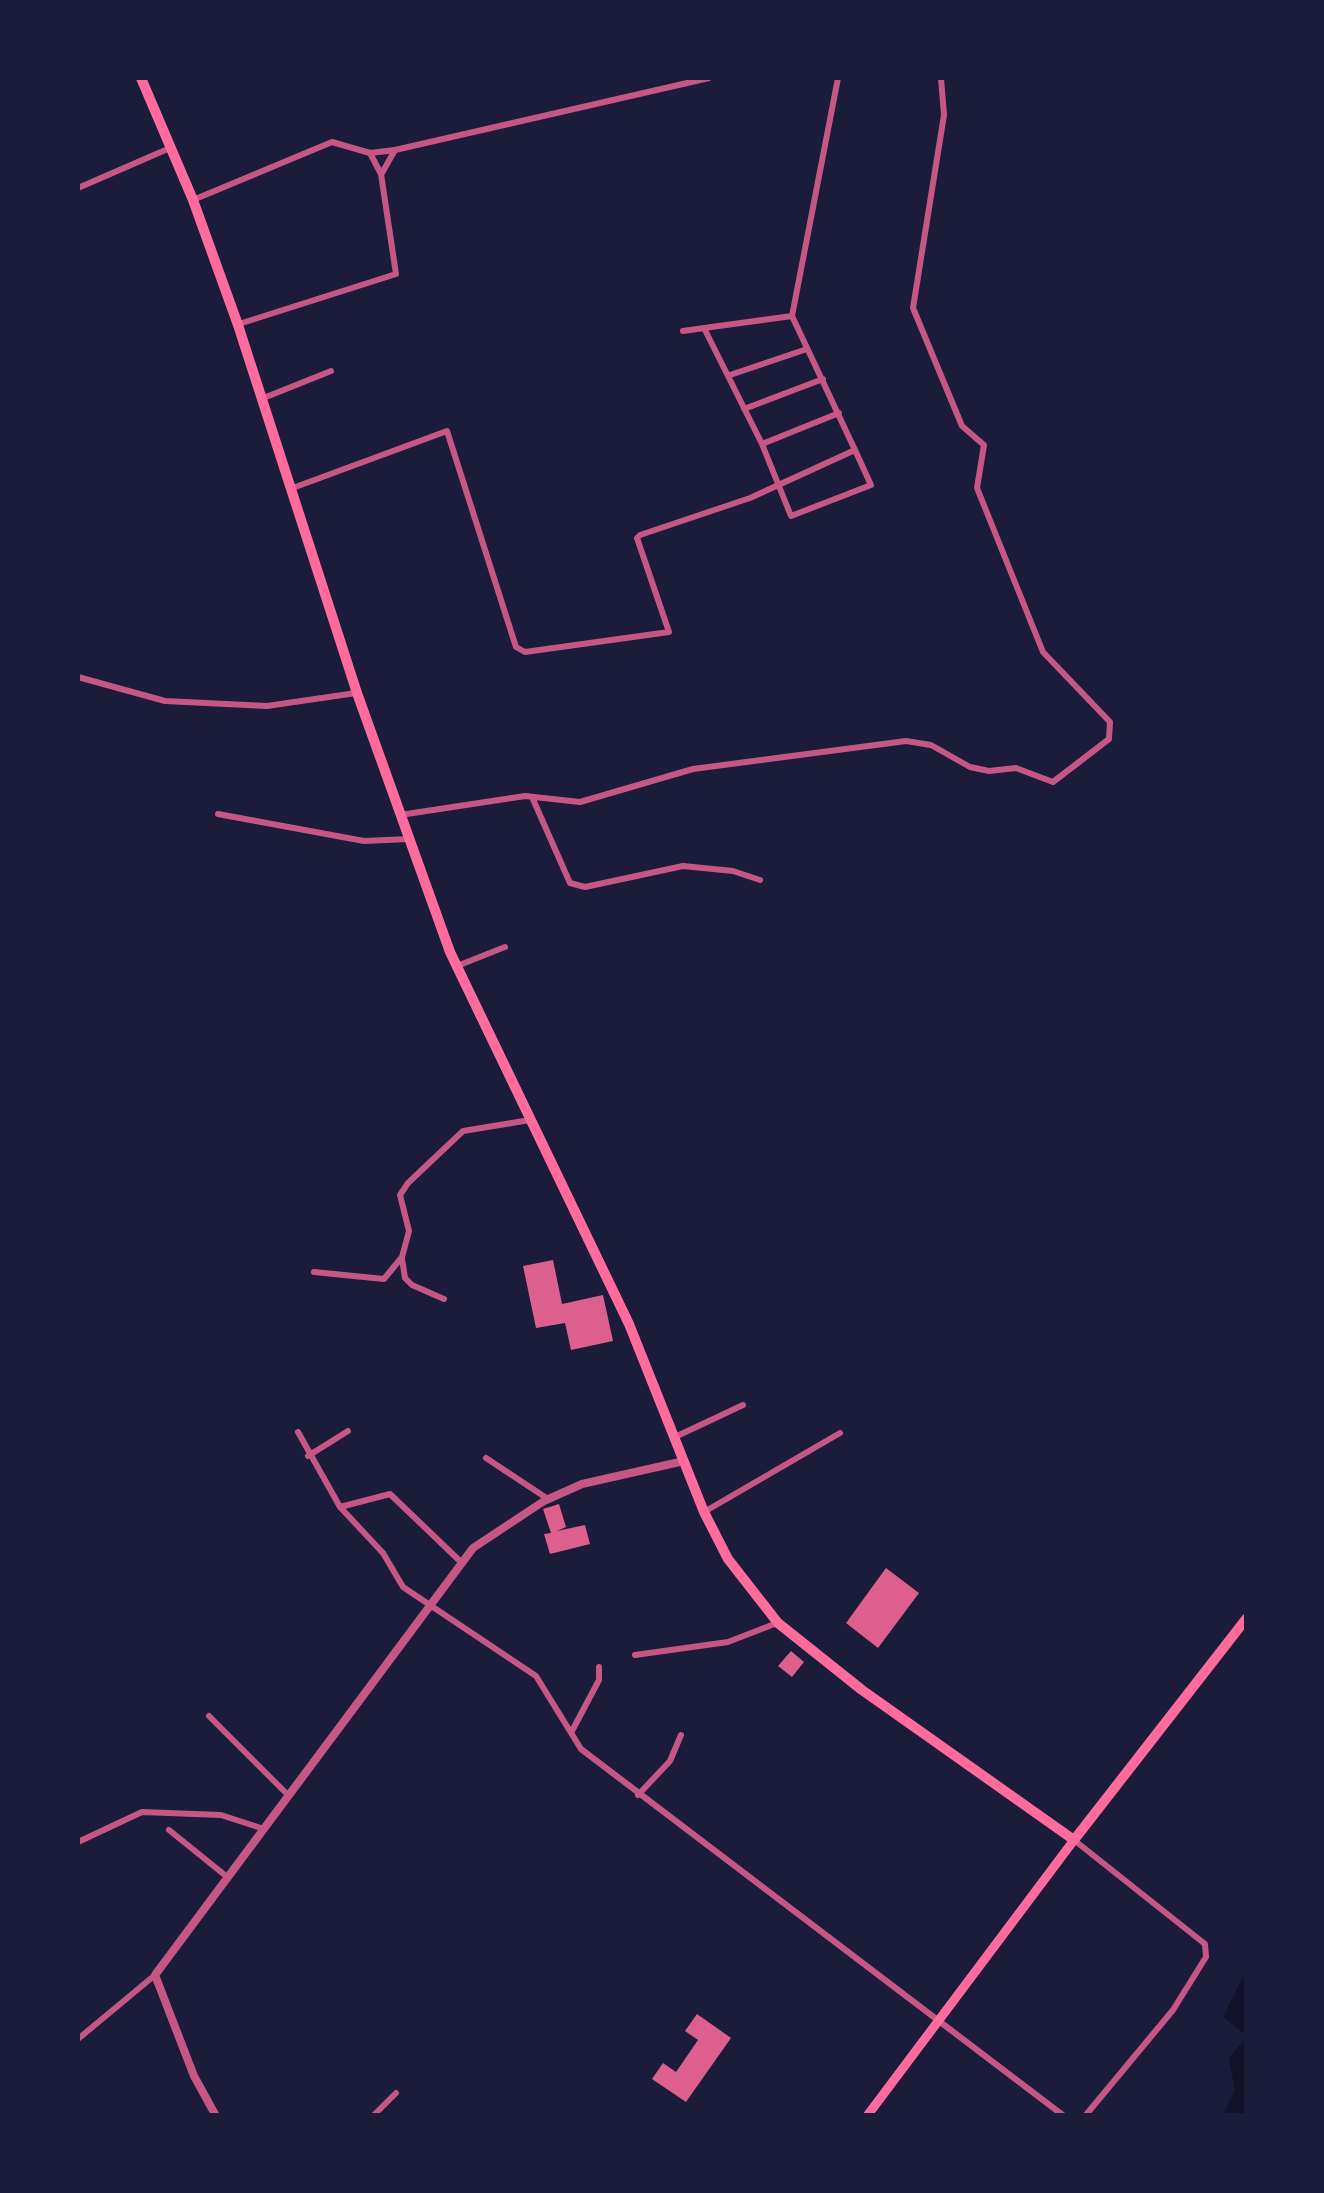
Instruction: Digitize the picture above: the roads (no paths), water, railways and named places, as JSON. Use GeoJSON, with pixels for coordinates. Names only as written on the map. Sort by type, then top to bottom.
{"type":"FeatureCollection","features":[{"type":"Feature","properties":{"kind":"highway"},"geometry":{"type":"LineString","coordinates":[[142,78],[193,200],[238,325],[358,693],[457,966],[629,1324],[704,1512],[728,1559],[778,1623],[862,1690],[1074,1840],[1246,1619]]}},
{"type":"Feature","properties":{"kind":"main road"},"geometry":{"type":"LineString","coordinates":[[867,2116],[1074,1840]]}},
{"type":"Feature","properties":{"kind":"street"},"geometry":{"type":"LineString","coordinates":[[193,200],[332,142],[370,153],[395,150],[709,78]]}},
{"type":"Feature","properties":{"kind":"street"},"geometry":{"type":"LineString","coordinates":[[704,328],[780,482],[791,516],[871,485],[792,316],[838,78]]}},
{"type":"Feature","properties":{"kind":"street"},"geometry":{"type":"LineString","coordinates":[[400,814],[532,797],[580,802],[693,769],[906,741],[931,745],[970,767],[989,772],[1016,768],[1053,782],[1109,739],[1110,722],[1043,652],[977,488],[984,444],[962,426],[913,308],[944,114],[941,78]]}},
{"type":"Feature","properties":{"kind":"street"},"geometry":{"type":"LineString","coordinates":[[78,188],[171,148]]}},
{"type":"Feature","properties":{"kind":"street"},"geometry":{"type":"LineString","coordinates":[[381,174],[395,150]]}},
{"type":"Feature","properties":{"kind":"street"},"geometry":{"type":"LineString","coordinates":[[238,325],[396,274],[381,174],[370,153]]}},
{"type":"Feature","properties":{"kind":"street"},"geometry":{"type":"LineString","coordinates":[[683,331],[792,316]]}},
{"type":"Feature","properties":{"kind":"street"},"geometry":{"type":"LineString","coordinates":[[730,376],[807,348]]}},
{"type":"Feature","properties":{"kind":"street"},"geometry":{"type":"LineString","coordinates":[[260,400],[331,371]]}},
{"type":"Feature","properties":{"kind":"street"},"geometry":{"type":"LineString","coordinates":[[744,409],[824,379]]}},
{"type":"Feature","properties":{"kind":"street"},"geometry":{"type":"LineString","coordinates":[[762,444],[838,413]]}},
{"type":"Feature","properties":{"kind":"street"},"geometry":{"type":"LineString","coordinates":[[290,489],[447,431],[511,635],[525,652],[669,632],[637,538],[750,498],[855,450]]}},
{"type":"Feature","properties":{"kind":"street"},"geometry":{"type":"LineString","coordinates":[[78,677],[165,701],[267,706],[358,693]]}},
{"type":"Feature","properties":{"kind":"street"},"geometry":{"type":"LineString","coordinates":[[532,797],[570,882],[585,887],[683,866],[732,871],[760,880]]}},
{"type":"Feature","properties":{"kind":"street"},"geometry":{"type":"LineString","coordinates":[[218,814],[364,841],[409,840]]}},
{"type":"Feature","properties":{"kind":"street"},"geometry":{"type":"LineString","coordinates":[[457,966],[506,947]]}},
{"type":"Feature","properties":{"kind":"street"},"geometry":{"type":"LineString","coordinates":[[314,1272],[384,1279],[402,1257],[409,1231],[400,1196],[431,1158],[464,1131],[531,1120]]}},
{"type":"Feature","properties":{"kind":"street"},"geometry":{"type":"LineString","coordinates":[[402,1257],[406,1278],[412,1285],[444,1298]]}},
{"type":"Feature","properties":{"kind":"street"},"geometry":{"type":"LineString","coordinates":[[675,1437],[742,1405]]}},
{"type":"Feature","properties":{"kind":"street"},"geometry":{"type":"LineString","coordinates":[[308,1456],[348,1431]]}},
{"type":"Feature","properties":{"kind":"street"},"geometry":{"type":"LineString","coordinates":[[298,1432],[308,1456],[340,1507],[383,1553],[403,1587],[428,1608],[536,1676],[581,1750],[1064,2116]]}},
{"type":"Feature","properties":{"kind":"street"},"geometry":{"type":"LineString","coordinates":[[704,1512],[840,1433]]}},
{"type":"Feature","properties":{"kind":"street"},"geometry":{"type":"LineString","coordinates":[[486,1458],[548,1499]]}},
{"type":"Feature","properties":{"kind":"street"},"geometry":{"type":"LineString","coordinates":[[78,2040],[154,1975],[473,1548],[548,1499],[582,1484],[684,1461]]}},
{"type":"Feature","properties":{"kind":"street"},"geometry":{"type":"LineString","coordinates":[[340,1507],[390,1494],[462,1563]]}},
{"type":"Feature","properties":{"kind":"street"},"geometry":{"type":"LineString","coordinates":[[634,1655],[728,1642],[778,1623]]}},
{"type":"Feature","properties":{"kind":"street"},"geometry":{"type":"LineString","coordinates":[[571,1732],[599,1680],[599,1667]]}},
{"type":"Feature","properties":{"kind":"street"},"geometry":{"type":"LineString","coordinates":[[209,1716],[290,1797]]}},
{"type":"Feature","properties":{"kind":"street"},"geometry":{"type":"LineString","coordinates":[[638,1795],[670,1761],[681,1735]]}},
{"type":"Feature","properties":{"kind":"street"},"geometry":{"type":"LineString","coordinates":[[78,1842],[142,1812],[221,1815],[264,1829]]}},
{"type":"Feature","properties":{"kind":"street"},"geometry":{"type":"LineString","coordinates":[[169,1830],[226,1876]]}},
{"type":"Feature","properties":{"kind":"street"},"geometry":{"type":"LineString","coordinates":[[1074,1840],[1206,1944],[1206,1957],[1172,2010],[1085,2116]]}},
{"type":"Feature","properties":{"kind":"street"},"geometry":{"type":"LineString","coordinates":[[154,1975],[194,2076],[216,2116]]}},
{"type":"Feature","properties":{"kind":"street"},"geometry":{"type":"LineString","coordinates":[[373,2116],[396,2093]]}}]}
